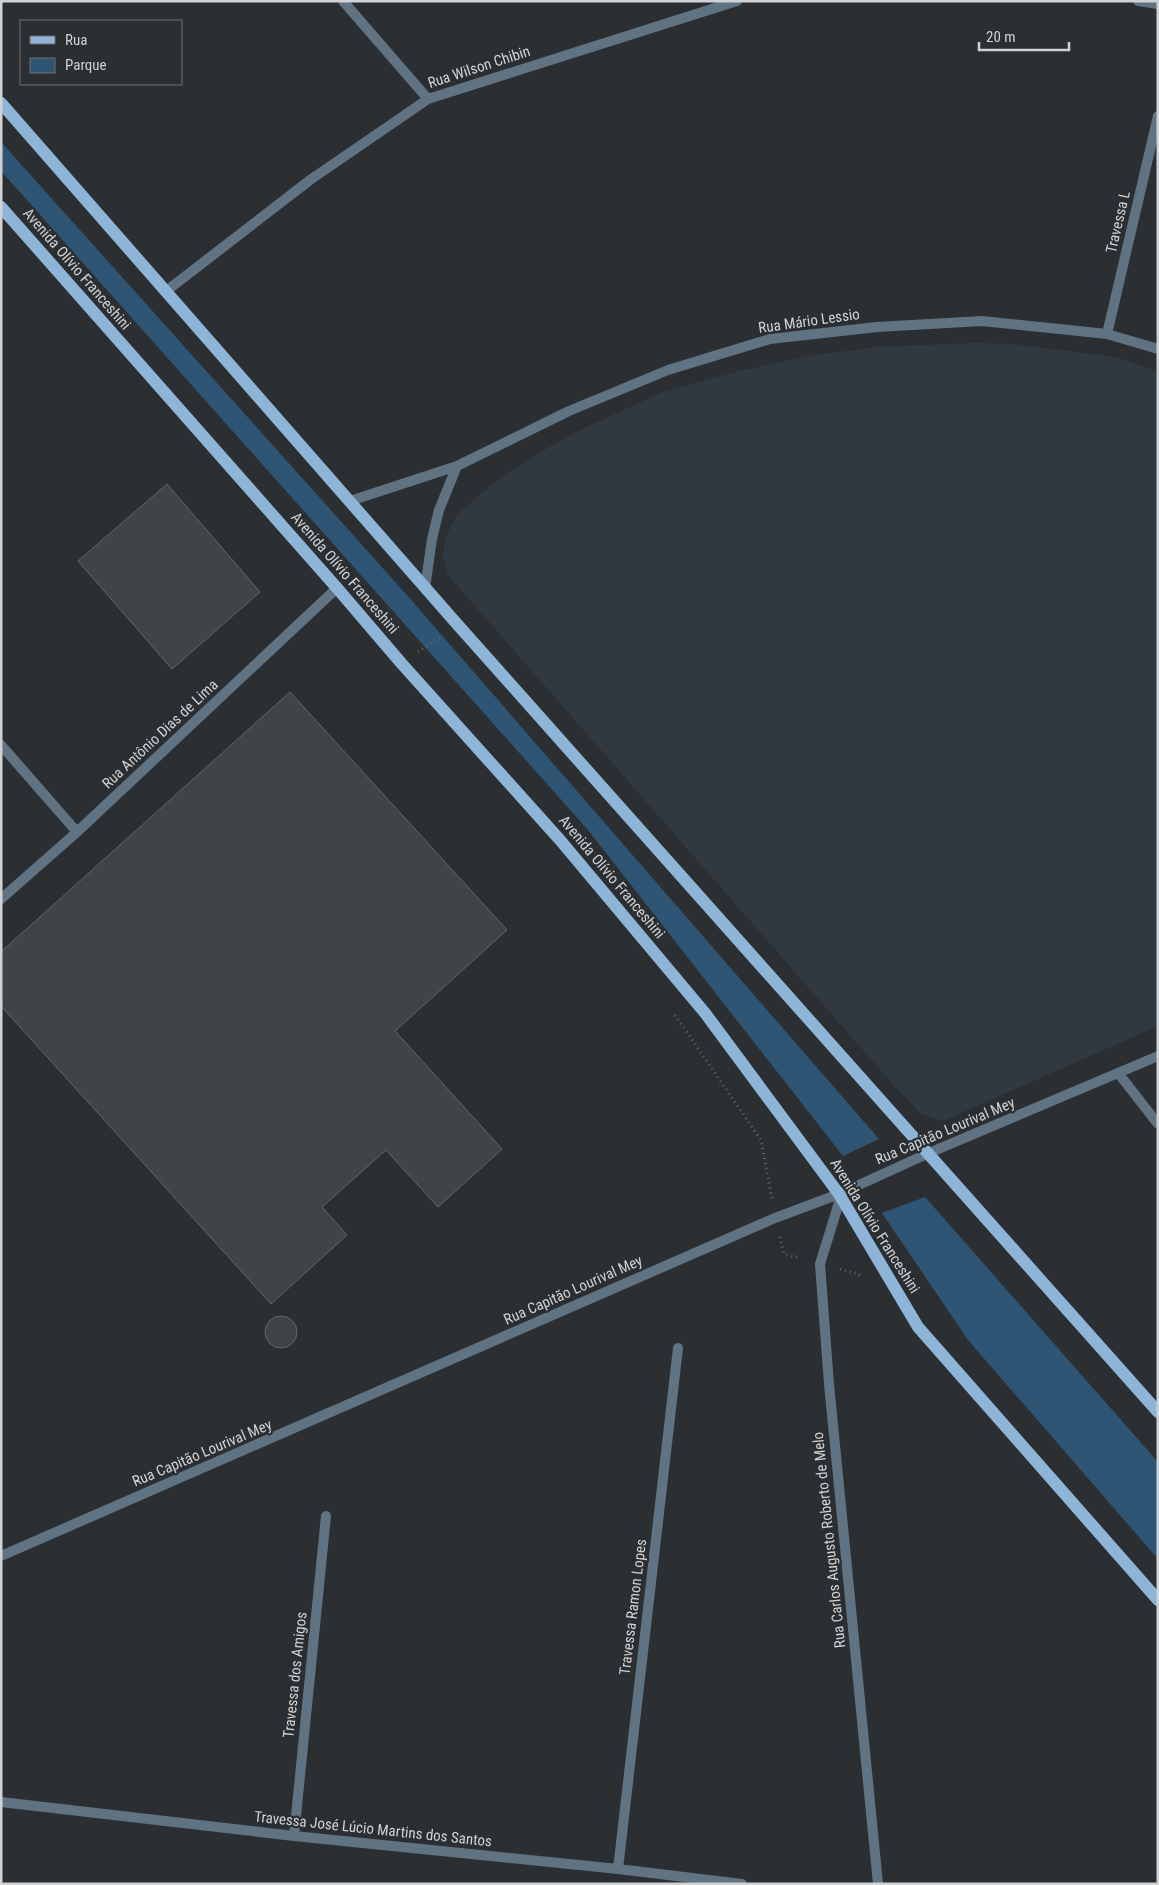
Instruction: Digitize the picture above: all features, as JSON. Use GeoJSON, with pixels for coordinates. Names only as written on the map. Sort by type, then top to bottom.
{"type":"FeatureCollection","features":[{"type":"Feature","properties":{"kind":"main road"},"geometry":{"type":"LineString","coordinates":[[1,103],[164,292],[457,624],[1158,1412]]}},
{"type":"Feature","properties":{"kind":"main road","name":"Avenida Olívio Franceshini"},"geometry":{"type":"LineString","coordinates":[[1,207],[402,664],[560,840],[699,1005],[840,1195],[918,1327],[1158,1600]]}},
{"type":"Feature","properties":{"kind":"street"},"geometry":{"type":"LineString","coordinates":[[343,1],[428,99]]}},
{"type":"Feature","properties":{"kind":"street","name":"Rua Wilson Chibin"},"geometry":{"type":"LineString","coordinates":[[164,292],[310,180],[428,99],[737,1]]}},
{"type":"Feature","properties":{"kind":"street"},"geometry":{"type":"LineString","coordinates":[[1138,1],[1158,4]]}},
{"type":"Feature","properties":{"kind":"street","name":"Travessa L"},"geometry":{"type":"LineString","coordinates":[[1107,334],[1158,116]]}},
{"type":"Feature","properties":{"kind":"street","name":"Rua Mário Lessio"},"geometry":{"type":"LineString","coordinates":[[350,501],[457,466],[570,411],[668,370],[770,339],[877,327],[982,321],[1107,334],[1158,349]]}},
{"type":"Feature","properties":{"kind":"street"},"geometry":{"type":"LineString","coordinates":[[426,588],[432,539],[437,517],[457,466]]}},
{"type":"Feature","properties":{"kind":"street","name":"Rua Antônio Dias de Lima"},"geometry":{"type":"LineString","coordinates":[[1,899],[77,832],[337,588]]}},
{"type":"Feature","properties":{"kind":"street"},"geometry":{"type":"LineString","coordinates":[[1,745],[77,832]]}},
{"type":"Feature","properties":{"kind":"street","name":"Rua Capitão Lourival Mey"},"geometry":{"type":"LineString","coordinates":[[1,1556],[775,1218],[840,1195],[929,1153],[1158,1056]]}},
{"type":"Feature","properties":{"kind":"street"},"geometry":{"type":"LineString","coordinates":[[1119,1074],[1158,1124]]}},
{"type":"Feature","properties":{"kind":"street","name":"Rua Carlos Augusto Roberto de Melo"},"geometry":{"type":"LineString","coordinates":[[840,1195],[820,1264],[829,1384],[878,1884]]}},
{"type":"Feature","properties":{"kind":"street","name":"Travessa Ramon Lopes"},"geometry":{"type":"LineString","coordinates":[[618,1869],[678,1348]]}},
{"type":"Feature","properties":{"kind":"street","name":"Travessa dos Amigos"},"geometry":{"type":"LineString","coordinates":[[294,1836],[326,1516]]}},
{"type":"Feature","properties":{"kind":"street","name":"Travessa José Lúcio Martins dos Santos"},"geometry":{"type":"LineString","coordinates":[[1,1802],[294,1836],[618,1869],[742,1884]]}},
{"type":"Feature","properties":{"kind":"path"},"geometry":{"type":"LineString","coordinates":[[402,664],[457,624]]}},
{"type":"Feature","properties":{"kind":"path"},"geometry":{"type":"LineString","coordinates":[[675,1014],[761,1140],[775,1218],[784,1254],[858,1274],[865,1282]]}},
{"type":"Feature","properties":{"kind":"shaded area"},"geometry":{"type":"Polygon","coordinates":[[[974,343],[1015,344],[1114,357],[1158,371],[1158,1026],[943,1121],[920,1113],[897,1089],[448,575],[443,558],[445,538],[457,515],[496,481],[537,454],[580,430],[665,391],[807,356],[877,347],[974,343]]]}},
{"type":"Feature","properties":{"kind":"green space"},"geometry":{"type":"Polygon","coordinates":[[[1,142],[406,594],[879,1139],[843,1156],[588,830],[1,171],[1,142]]]}},
{"type":"Feature","properties":{"kind":"green space"},"geometry":{"type":"Polygon","coordinates":[[[925,1197],[1158,1462],[1158,1559],[968,1340],[882,1213],[925,1197]]]}},
{"type":"Feature","properties":{"kind":"building"},"geometry":{"type":"Polygon","coordinates":[[[167,484],[260,592],[172,669],[78,561],[167,484]]]}},
{"type":"Feature","properties":{"kind":"building"},"geometry":{"type":"Polygon","coordinates":[[[290,692],[507,930],[395,1031],[502,1149],[438,1207],[386,1150],[322,1207],[347,1235],[271,1304],[1,1006],[1,952],[290,692]]]}},
{"type":"Feature","properties":{"kind":"building"},"geometry":{"type":"Polygon","coordinates":[[[281,1316],[287,1317],[292,1321],[296,1326],[296,1338],[292,1343],[287,1347],[281,1348],[275,1347],[270,1343],[266,1338],[265,1332],[266,1326],[270,1321],[275,1317],[281,1316]]]}}]}
